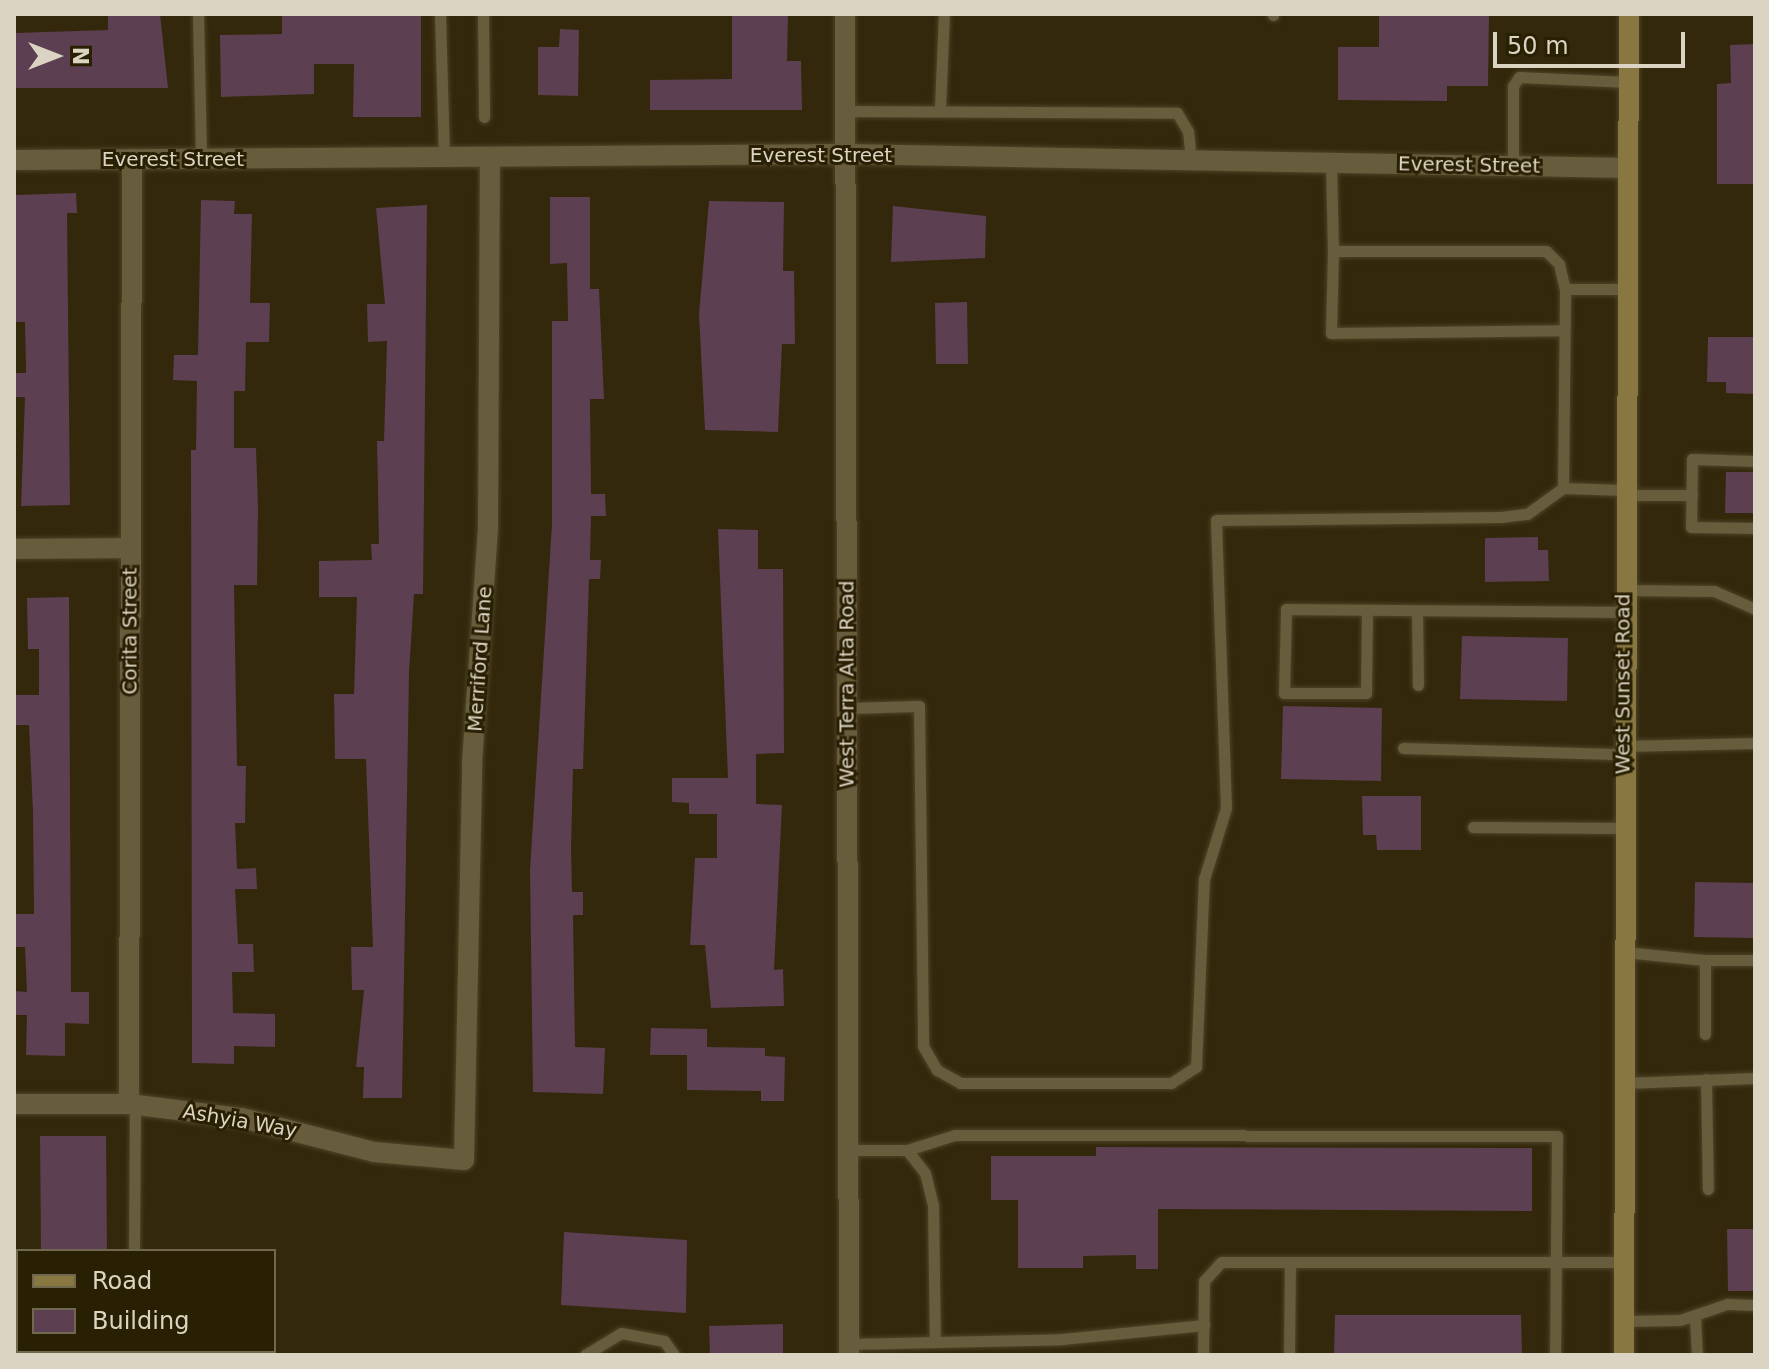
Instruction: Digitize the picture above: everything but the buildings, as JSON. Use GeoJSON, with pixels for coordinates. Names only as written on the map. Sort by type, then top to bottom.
{"type":"FeatureCollection","features":[{"type":"Feature","properties":{"kind":"main road","name":"West Sunset Road"},"geometry":{"type":"LineString","coordinates":[[1624,1355],[1623,590],[1629,14]]}},
{"type":"Feature","properties":{"kind":"street","name":"West Terra Alta Road"},"geometry":{"type":"LineString","coordinates":[[845,14],[849,1350]]}},
{"type":"Feature","properties":{"kind":"street","name":"Everest Street"},"geometry":{"type":"LineString","coordinates":[[14,160],[845,154],[1627,168]]}},
{"type":"Feature","properties":{"kind":"street","name":"Merriford Lane"},"geometry":{"type":"LineString","coordinates":[[464,1160],[472,763],[488,529],[490,157]]}},
{"type":"Feature","properties":{"kind":"street","name":"Corita Street"},"geometry":{"type":"LineString","coordinates":[[132,159],[132,1104]]}},
{"type":"Feature","properties":{"kind":"street"},"geometry":{"type":"LineString","coordinates":[[14,549],[130,548]]}},
{"type":"Feature","properties":{"kind":"street","name":"Ashyia Way"},"geometry":{"type":"LineString","coordinates":[[14,1104],[132,1104],[242,1118],[374,1152],[464,1160]]}},
{"type":"Feature","properties":{"kind":"lane"},"geometry":{"type":"LineString","coordinates":[[198,14],[201,159]]}},
{"type":"Feature","properties":{"kind":"lane"},"geometry":{"type":"LineString","coordinates":[[440,14],[444,157]]}},
{"type":"Feature","properties":{"kind":"lane"},"geometry":{"type":"LineString","coordinates":[[483,14],[484,117]]}},
{"type":"Feature","properties":{"kind":"lane"},"geometry":{"type":"LineString","coordinates":[[940,108],[944,14]]}},
{"type":"Feature","properties":{"kind":"lane"},"geometry":{"type":"LineString","coordinates":[[1513,166],[1519,77],[1628,82]]}},
{"type":"Feature","properties":{"kind":"lane"},"geometry":{"type":"LineString","coordinates":[[845,111],[940,108],[1177,113],[1188,131],[1191,160]]}},
{"type":"Feature","properties":{"kind":"lane"},"geometry":{"type":"LineString","coordinates":[[1331,163],[1331,333],[1564,330]]}},
{"type":"Feature","properties":{"kind":"lane"},"geometry":{"type":"LineString","coordinates":[[1333,251],[1546,251],[1559,264],[1565,289],[1563,488]]}},
{"type":"Feature","properties":{"kind":"lane"},"geometry":{"type":"LineString","coordinates":[[1565,289],[1626,289]]}},
{"type":"Feature","properties":{"kind":"lane"},"geometry":{"type":"LineString","coordinates":[[1755,461],[1692,459],[1691,527],[1755,528]]}},
{"type":"Feature","properties":{"kind":"lane"},"geometry":{"type":"LineString","coordinates":[[847,708],[919,706],[923,1046],[937,1070],[960,1083],[1171,1083],[1196,1067],[1204,879],[1226,808],[1216,520],[1501,517],[1527,514],[1563,488],[1692,495]]}},
{"type":"Feature","properties":{"kind":"lane"},"geometry":{"type":"LineString","coordinates":[[1623,590],[1714,591],[1755,609]]}},
{"type":"Feature","properties":{"kind":"lane"},"geometry":{"type":"LineString","coordinates":[[1367,611],[1366,693],[1284,693],[1286,609],[1623,612]]}},
{"type":"Feature","properties":{"kind":"lane"},"geometry":{"type":"LineString","coordinates":[[1417,612],[1418,685]]}},
{"type":"Feature","properties":{"kind":"lane"},"geometry":{"type":"LineString","coordinates":[[1403,748],[1623,750],[1755,743]]}},
{"type":"Feature","properties":{"kind":"lane"},"geometry":{"type":"LineString","coordinates":[[1473,827],[1623,828]]}},
{"type":"Feature","properties":{"kind":"lane"},"geometry":{"type":"LineString","coordinates":[[1624,952],[1705,960],[1755,960]]}},
{"type":"Feature","properties":{"kind":"lane"},"geometry":{"type":"LineString","coordinates":[[1705,960],[1705,1034]]}},
{"type":"Feature","properties":{"kind":"lane"},"geometry":{"type":"LineString","coordinates":[[1624,1083],[1755,1078]]}},
{"type":"Feature","properties":{"kind":"lane"},"geometry":{"type":"LineString","coordinates":[[1706,1079],[1708,1189]]}},
{"type":"Feature","properties":{"kind":"lane"},"geometry":{"type":"LineString","coordinates":[[132,1104],[134,1249]]}},
{"type":"Feature","properties":{"kind":"lane"},"geometry":{"type":"LineString","coordinates":[[848,1150],[907,1150],[955,1135],[1557,1136],[1555,1355]]}},
{"type":"Feature","properties":{"kind":"lane"},"geometry":{"type":"LineString","coordinates":[[907,1150],[925,1173],[933,1205],[935,1342]]}},
{"type":"Feature","properties":{"kind":"lane"},"geometry":{"type":"LineString","coordinates":[[1203,1355],[1204,1281],[1212,1268],[1290,1262],[1624,1262]]}},
{"type":"Feature","properties":{"kind":"lane"},"geometry":{"type":"LineString","coordinates":[[1289,1355],[1290,1262]]}},
{"type":"Feature","properties":{"kind":"lane"},"geometry":{"type":"LineString","coordinates":[[1624,1321],[1695,1317],[1727,1304],[1755,1305]]}},
{"type":"Feature","properties":{"kind":"lane"},"geometry":{"type":"LineString","coordinates":[[1695,1317],[1697,1355]]}},
{"type":"Feature","properties":{"kind":"lane"},"geometry":{"type":"LineString","coordinates":[[849,1350],[1204,1325]]}},
{"type":"Feature","properties":{"kind":"lane"},"geometry":{"type":"LineString","coordinates":[[585,1355],[621,1333],[664,1341],[674,1355]]}}]}
